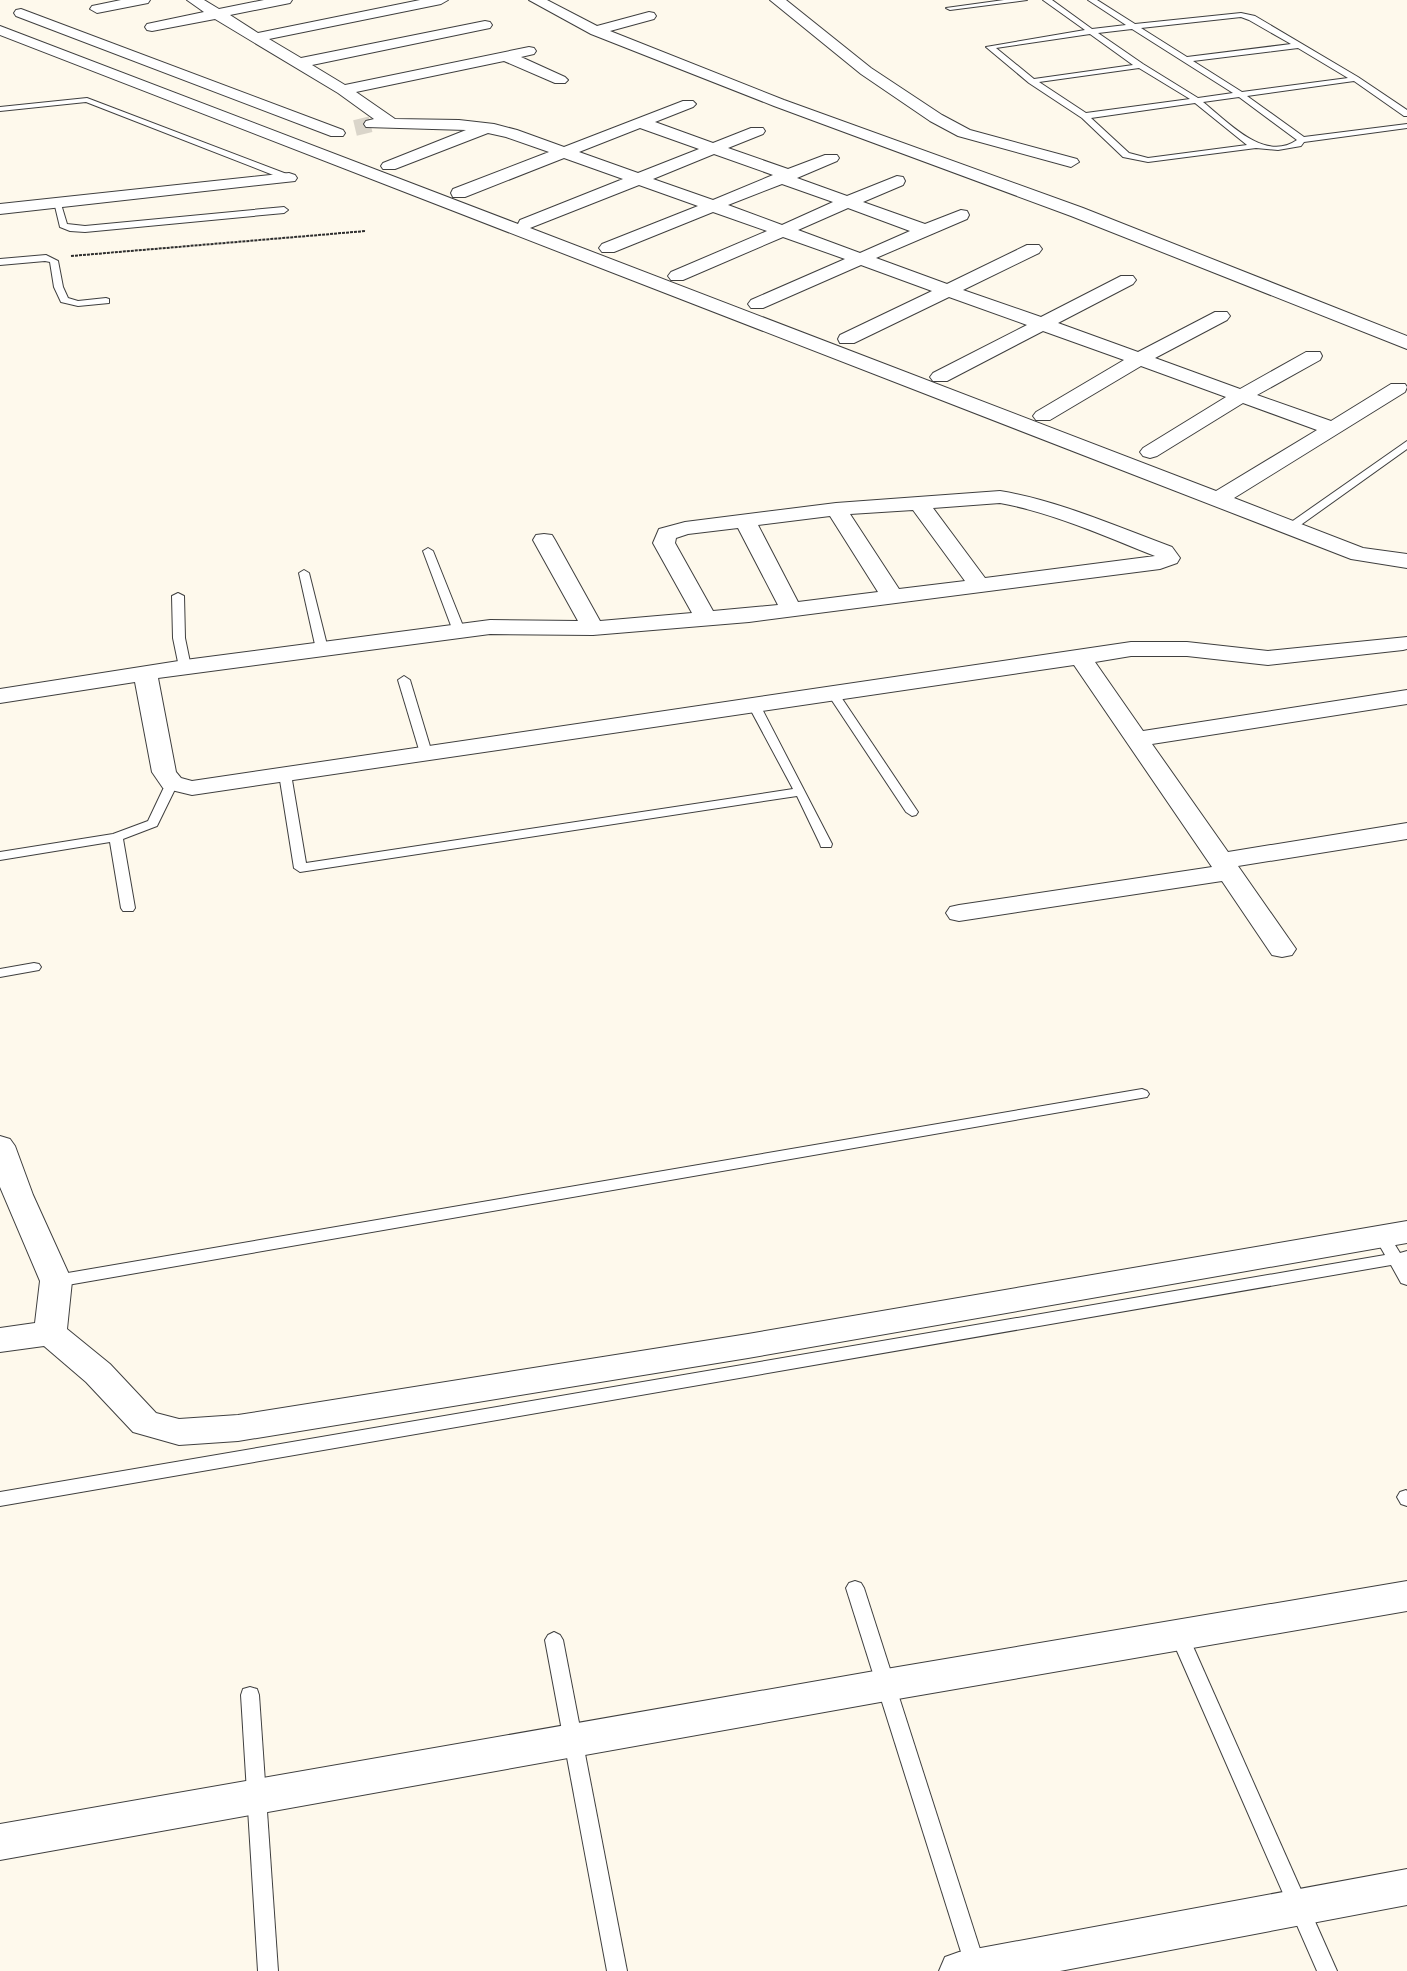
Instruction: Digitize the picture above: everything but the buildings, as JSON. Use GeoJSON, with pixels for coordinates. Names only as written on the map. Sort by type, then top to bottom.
{"type":"FeatureCollection","features":[{"type":"Feature","properties":{"kind":"street"},"geometry":{"type":"LineString","coordinates":[[97,9],[143,0]]}},
{"type":"Feature","properties":{"kind":"street"},"geometry":{"type":"LineString","coordinates":[[194,0],[343,90],[391,124]]}},
{"type":"Feature","properties":{"kind":"street"},"geometry":{"type":"LineString","coordinates":[[152,27],[285,0]]}},
{"type":"Feature","properties":{"kind":"street"},"geometry":{"type":"LineString","coordinates":[[258,37],[357,12],[441,0]]}},
{"type":"Feature","properties":{"kind":"street"},"geometry":{"type":"LineString","coordinates":[[536,0],[596,31],[779,103],[1077,212],[1407,343]]}},
{"type":"Feature","properties":{"kind":"street"},"geometry":{"type":"LineString","coordinates":[[777,0],[866,72],[936,118],[964,133],[1071,162]]}},
{"type":"Feature","properties":{"kind":"street"},"geometry":{"type":"LineString","coordinates":[[357,12],[403,41],[451,67]]}},
{"type":"Feature","properties":{"kind":"street"},"geometry":{"type":"LineString","coordinates":[[20,13],[337,133]]}},
{"type":"Feature","properties":{"kind":"street"},"geometry":{"type":"LineString","coordinates":[[596,31],[649,16]]}},
{"type":"Feature","properties":{"kind":"street"},"geometry":{"type":"LineString","coordinates":[[300,63],[485,25]]}},
{"type":"Feature","properties":{"kind":"street"},"geometry":{"type":"LineString","coordinates":[[0,30],[1291,527],[1359,554],[1407,576]]}},
{"type":"Feature","properties":{"kind":"street"},"geometry":{"type":"LineString","coordinates":[[343,90],[529,51]]}},
{"type":"Feature","properties":{"kind":"street"},"geometry":{"type":"LineString","coordinates":[[506,56],[560,80]]}},
{"type":"Feature","properties":{"kind":"street"},"geometry":{"type":"LineString","coordinates":[[459,193],[688,104]]}},
{"type":"Feature","properties":{"kind":"street"},"geometry":{"type":"LineString","coordinates":[[641,123],[714,148],[848,202],[924,230]]}},
{"type":"Feature","properties":{"kind":"street"},"geometry":{"type":"LineString","coordinates":[[372,124],[458,124],[489,127],[1331,428]]}},
{"type":"Feature","properties":{"kind":"street"},"geometry":{"type":"LineString","coordinates":[[389,166],[489,127]]}},
{"type":"Feature","properties":{"kind":"street"},"geometry":{"type":"LineString","coordinates":[[296,143],[355,128]]}},
{"type":"Feature","properties":{"kind":"street"},"geometry":{"type":"LineString","coordinates":[[526,224],[757,131]]}},
{"type":"Feature","properties":{"kind":"street"},"geometry":{"type":"LineString","coordinates":[[608,248],[831,158]]}},
{"type":"Feature","properties":{"kind":"street"},"geometry":{"type":"LineString","coordinates":[[0,209],[290,178]]}},
{"type":"Feature","properties":{"kind":"street"},"geometry":{"type":"LineString","coordinates":[[677,276],[897,181]]}},
{"type":"Feature","properties":{"kind":"street"},"geometry":{"type":"LineString","coordinates":[[757,304],[858,258],[961,215]]}},
{"type":"Feature","properties":{"kind":"street"},"geometry":{"type":"LineString","coordinates":[[847,340],[1033,249]]}},
{"type":"Feature","properties":{"kind":"street"},"geometry":{"type":"LineString","coordinates":[[940,377],[1127,280]]}},
{"type":"Feature","properties":{"kind":"street"},"geometry":{"type":"LineString","coordinates":[[1043,416],[1139,360],[1220,316]]}},
{"type":"Feature","properties":{"kind":"street"},"geometry":{"type":"LineString","coordinates":[[1150,452],[1241,396],[1313,356]]}},
{"type":"Feature","properties":{"kind":"street"},"geometry":{"type":"LineString","coordinates":[[1218,499],[1398,388]]}},
{"type":"Feature","properties":{"kind":"street"},"geometry":{"type":"LineString","coordinates":[[0,696],[185,667],[490,627],[593,628],[706,618],[791,610],[1160,562],[1169,558],[1164,552],[1028,502],[1000,497],[836,509],[685,528],[667,534],[664,543],[706,618]]}},
{"type":"Feature","properties":{"kind":"street"},"geometry":{"type":"LineString","coordinates":[[918,504],[980,586]]}},
{"type":"Feature","properties":{"kind":"street"},"geometry":{"type":"LineString","coordinates":[[836,509],[893,597]]}},
{"type":"Feature","properties":{"kind":"street"},"geometry":{"type":"LineString","coordinates":[[745,520],[791,610]]}},
{"type":"Feature","properties":{"kind":"street"},"geometry":{"type":"LineString","coordinates":[[544,540],[593,628]]}},
{"type":"Feature","properties":{"kind":"street"},"geometry":{"type":"LineString","coordinates":[[1359,554],[1407,561]]}},
{"type":"Feature","properties":{"kind":"street"},"geometry":{"type":"LineString","coordinates":[[145,673],[164,772],[172,783],[192,788],[1131,650],[1187,649],[1227,655],[1268,658],[1403,643]]}},
{"type":"Feature","properties":{"kind":"street"},"geometry":{"type":"LineString","coordinates":[[1080,657],[1282,949]]}},
{"type":"Feature","properties":{"kind":"street"},"geometry":{"type":"LineString","coordinates":[[1137,739],[1407,697]]}},
{"type":"Feature","properties":{"kind":"street"},"geometry":{"type":"LineString","coordinates":[[959,913],[1225,866],[1407,831]]}},
{"type":"Feature","properties":{"kind":"street"},"geometry":{"type":"LineString","coordinates":[[0,1146],[18,1195],[56,1281],[50,1333]]}},
{"type":"Feature","properties":{"kind":"street"},"geometry":{"type":"LineString","coordinates":[[0,1340],[50,1333],[98,1373],[145,1422],[179,1432],[238,1428],[719,1351],[1398,1246]]}},
{"type":"Feature","properties":{"kind":"street"},"geometry":{"type":"LineString","coordinates":[[0,1842],[886,1685],[1407,1596]]}},
{"type":"Feature","properties":{"kind":"street"},"geometry":{"type":"LineString","coordinates":[[971,1970],[1407,1887]]}},
{"type":"Feature","properties":{"kind":"lane"},"geometry":{"type":"LineString","coordinates":[[950,8],[1023,0]]}},
{"type":"Feature","properties":{"kind":"lane"},"geometry":{"type":"LineString","coordinates":[[1047,0],[1140,66],[1196,100],[1255,146]]}},
{"type":"Feature","properties":{"kind":"lane"},"geometry":{"type":"LineString","coordinates":[[1092,0],[1183,60],[1241,95],[1302,140]]}},
{"type":"Feature","properties":{"kind":"lane"},"geometry":{"type":"LineString","coordinates":[[1407,114],[1355,79],[1252,18],[1241,15],[1092,31],[990,47],[1032,81],[1085,116],[1126,155],[1148,160],[1183,157],[1255,146],[1278,148],[1298,144],[1302,140],[1407,126]]}},
{"type":"Feature","properties":{"kind":"lane"},"geometry":{"type":"LineString","coordinates":[[1183,60],[1297,46]]}},
{"type":"Feature","properties":{"kind":"lane"},"geometry":{"type":"LineString","coordinates":[[1032,81],[1140,66]]}},
{"type":"Feature","properties":{"kind":"lane"},"geometry":{"type":"LineString","coordinates":[[1085,116],[1355,79]]}},
{"type":"Feature","properties":{"kind":"lane"},"geometry":{"type":"LineString","coordinates":[[0,109],[87,100],[290,178]]}},
{"type":"Feature","properties":{"kind":"lane"},"geometry":{"type":"LineString","coordinates":[[57,204],[63,225],[70,228],[284,210]]}},
{"type":"Feature","properties":{"kind":"lane"},"geometry":{"type":"LineString","coordinates":[[0,262],[46,258],[54,261],[60,297],[66,302],[77,304],[106,301]]}},
{"type":"Feature","properties":{"kind":"lane"},"geometry":{"type":"LineString","coordinates":[[1291,527],[1407,444]]}},
{"type":"Feature","properties":{"kind":"lane"},"geometry":{"type":"LineString","coordinates":[[428,551],[459,631]]}},
{"type":"Feature","properties":{"kind":"lane"},"geometry":{"type":"LineString","coordinates":[[304,573],[322,649]]}},
{"type":"Feature","properties":{"kind":"lane"},"geometry":{"type":"LineString","coordinates":[[178,596],[179,638],[185,667]]}},
{"type":"Feature","properties":{"kind":"lane"},"geometry":{"type":"LineString","coordinates":[[404,680],[426,753]]}},
{"type":"Feature","properties":{"kind":"lane"},"geometry":{"type":"LineString","coordinates":[[833,693],[912,812]]}},
{"type":"Feature","properties":{"kind":"lane"},"geometry":{"type":"LineString","coordinates":[[754,705],[801,792],[826,844]]}},
{"type":"Feature","properties":{"kind":"lane"},"geometry":{"type":"LineString","coordinates":[[284,774],[300,868],[801,792]]}},
{"type":"Feature","properties":{"kind":"lane"},"geometry":{"type":"LineString","coordinates":[[0,856],[116,837],[153,823],[172,783]]}},
{"type":"Feature","properties":{"kind":"lane"},"geometry":{"type":"LineString","coordinates":[[116,837],[128,908]]}},
{"type":"Feature","properties":{"kind":"lane"},"geometry":{"type":"LineString","coordinates":[[0,973],[34,967]]}},
{"type":"Feature","properties":{"kind":"lane"},"geometry":{"type":"LineString","coordinates":[[56,1281],[1142,1094]]}},
{"type":"Feature","properties":{"kind":"lane"},"geometry":{"type":"LineString","coordinates":[[0,1499],[1398,1246],[1407,1279]]}},
{"type":"Feature","properties":{"kind":"lane"},"geometry":{"type":"LineString","coordinates":[[855,1588],[971,1970]]}},
{"type":"Feature","properties":{"kind":"lane"},"geometry":{"type":"LineString","coordinates":[[1180,1635],[1327,1971]]}},
{"type":"Feature","properties":{"kind":"lane"},"geometry":{"type":"LineString","coordinates":[[554,1640],[616,1971]]}},
{"type":"Feature","properties":{"kind":"lane"},"geometry":{"type":"LineString","coordinates":[[250,1695],[268,1971]]}},
{"type":"Feature","properties":{"kind":"path"},"geometry":{"type":"LineString","coordinates":[[46,258],[366,231]]}},
{"type":"Feature","properties":{"kind":"tunnel"},"geometry":{"type":"LineString","coordinates":[[355,128],[372,124]]}}]}
